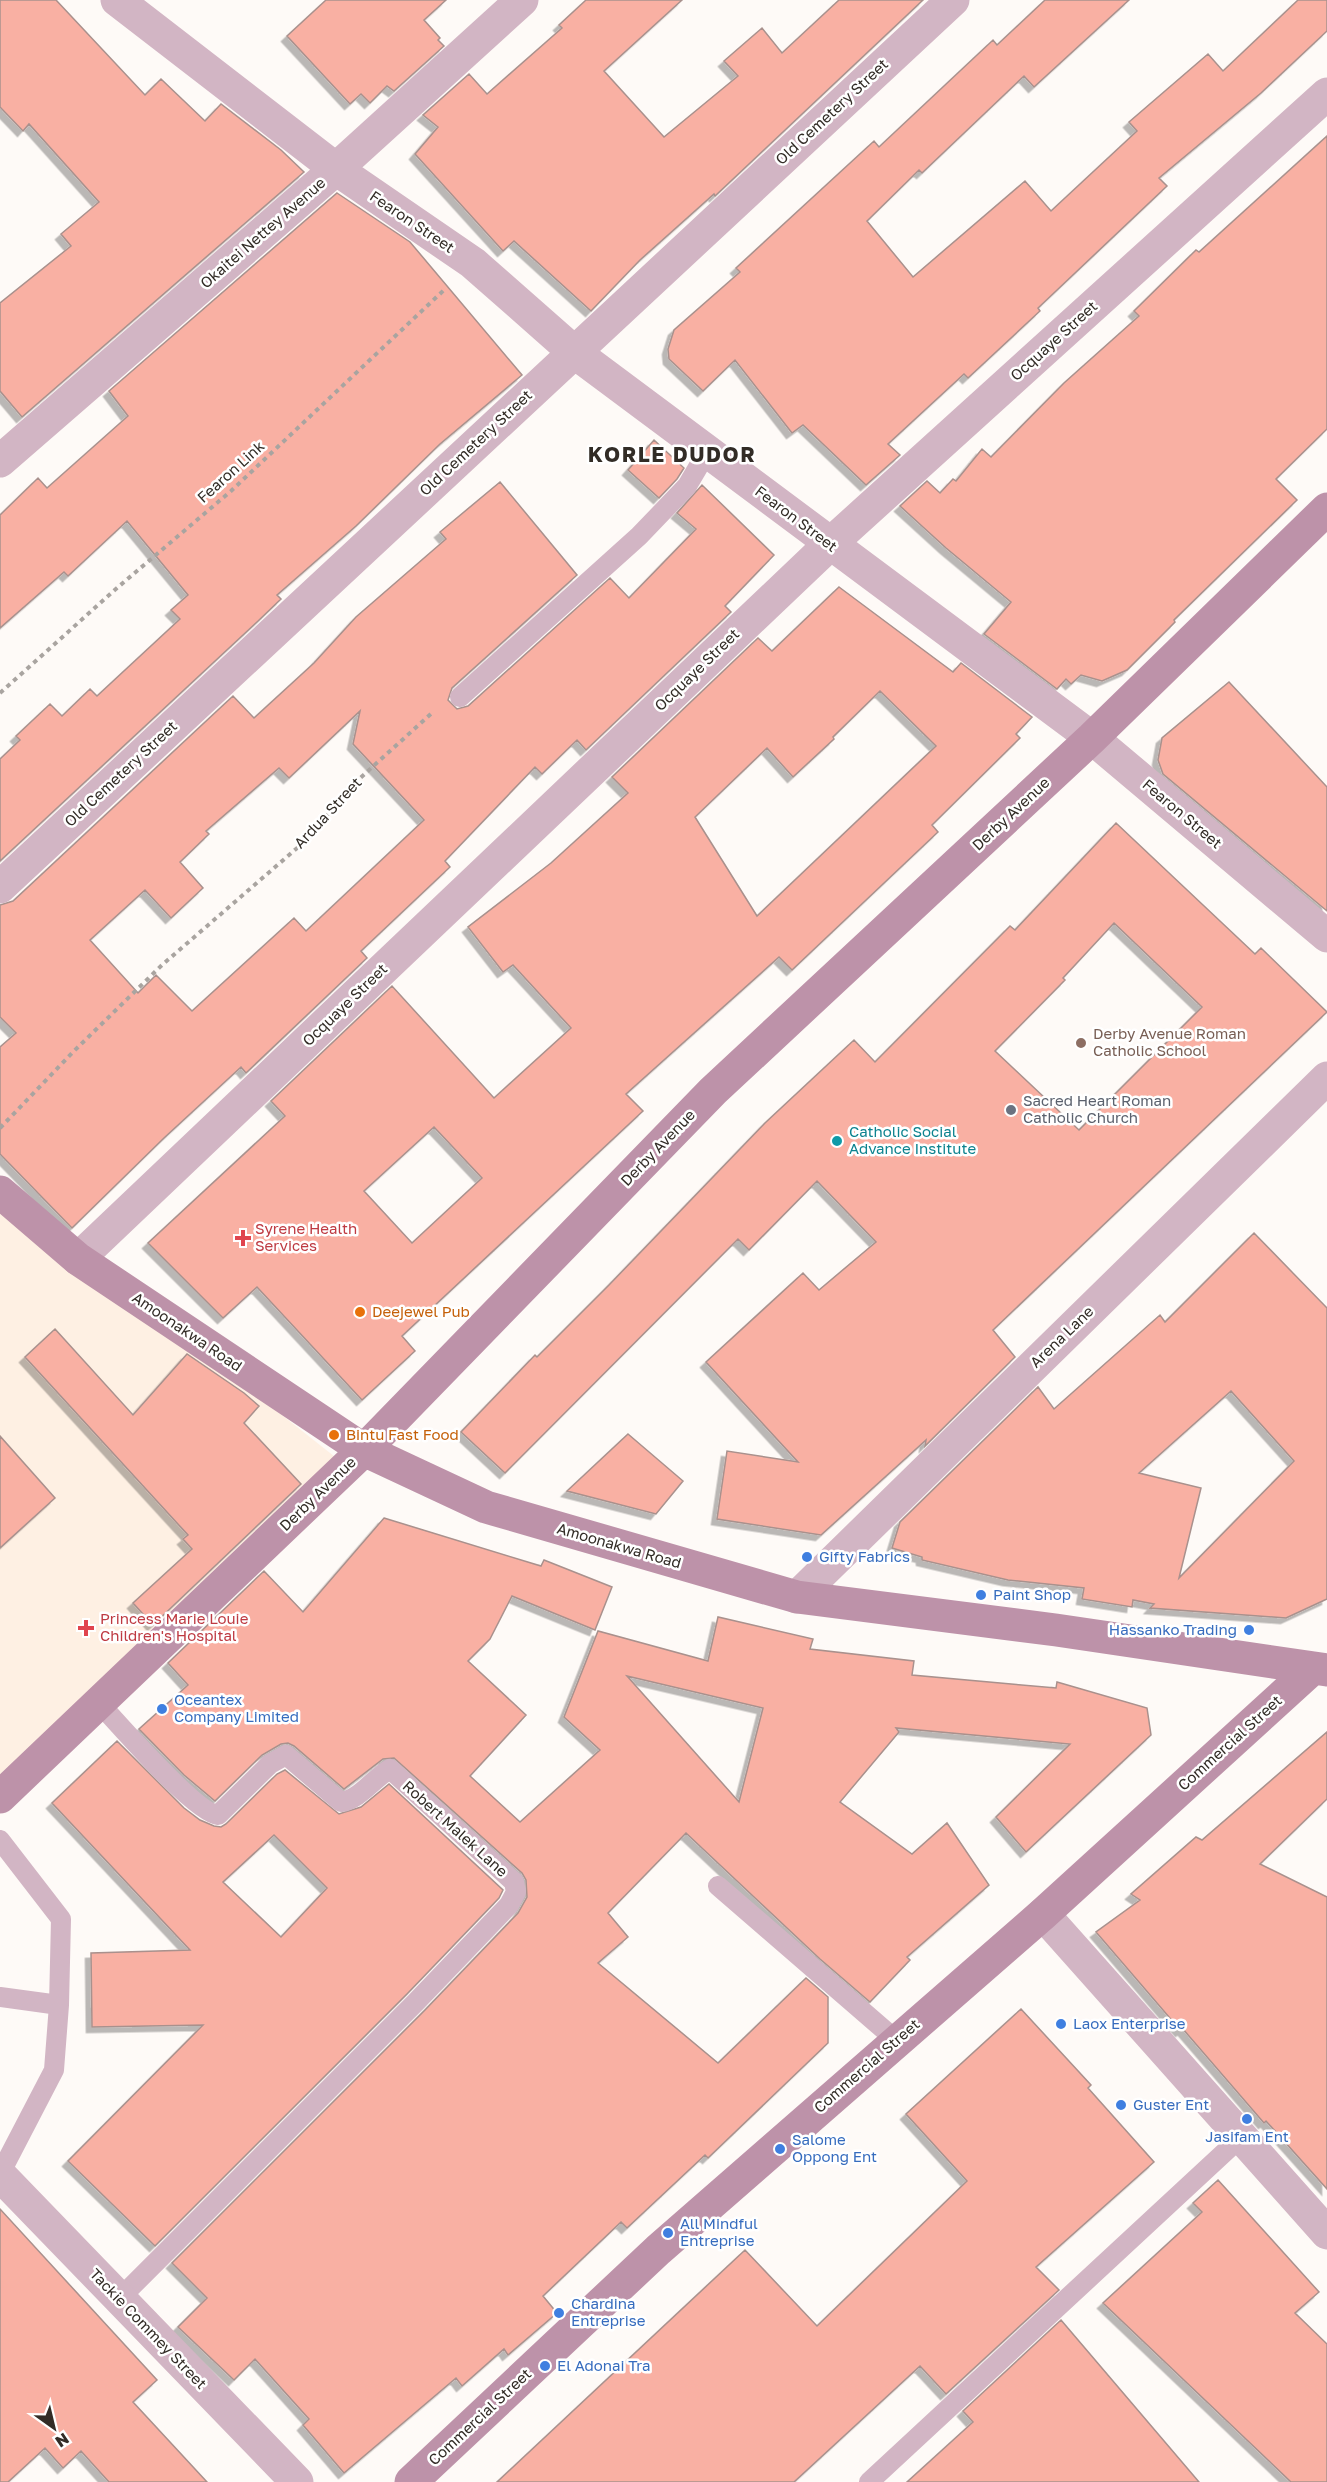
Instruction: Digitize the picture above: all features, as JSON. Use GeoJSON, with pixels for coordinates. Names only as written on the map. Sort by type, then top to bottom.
{"type":"FeatureCollection","features":[{"type":"Feature","properties":{"kind":"street","name":"Fearon Street"},"geometry":{"type":"LineString","coordinates":[[117,0],[336,169],[473,263],[574,352],[1092,738],[1327,936]]}},
{"type":"Feature","properties":{"kind":"street","name":"Okaitei Nettey Avenue"},"geometry":{"type":"LineString","coordinates":[[0,461],[336,169],[522,0]]}},
{"type":"Feature","properties":{"kind":"street","name":"Old Cemetery Street"},"geometry":{"type":"LineString","coordinates":[[0,887],[953,0]]}},
{"type":"Feature","properties":{"kind":"street","name":"Ocquaye Street"},"geometry":{"type":"LineString","coordinates":[[78,1259],[830,544],[1327,94]]}},
{"type":"Feature","properties":{"kind":"street","name":"Derby Avenue"},"geometry":{"type":"LineString","coordinates":[[0,1797],[364,1450],[713,1091],[1092,738],[1327,508]]}},
{"type":"Feature","properties":{"kind":"street","name":"Arena Lane"},"geometry":{"type":"LineString","coordinates":[[797,1597],[1327,1078]]}},
{"type":"Feature","properties":{"kind":"street","name":"Amoonakwa Road"},"geometry":{"type":"LineString","coordinates":[[0,1192],[78,1259],[364,1450],[486,1507],[797,1597],[1322,1664]]}},
{"type":"Feature","properties":{"kind":"street","name":"Commercial Street"},"geometry":{"type":"LineString","coordinates":[[411,2482],[658,2250],[1043,1914],[1322,1664]]}},
{"type":"Feature","properties":{"kind":"street"},"geometry":{"type":"LineString","coordinates":[[1043,1914],[1240,2138],[1327,2233]]}},
{"type":"Feature","properties":{"kind":"street","name":"Tackie Commey Street"},"geometry":{"type":"LineString","coordinates":[[0,2174],[297,2482]]}},
{"type":"Feature","properties":{"kind":"lane"},"geometry":{"type":"LineString","coordinates":[[460,697],[639,536],[687,486],[707,452]]}},
{"type":"Feature","properties":{"kind":"lane","name":"Robert Malek Lane"},"geometry":{"type":"LineString","coordinates":[[99,1703],[184,1792],[211,1815],[218,1815],[270,1764],[286,1755],[341,1802],[349,1801],[378,1776],[390,1769],[514,1882],[516,1892],[509,1905],[416,2002],[119,2299]]}},
{"type":"Feature","properties":{"kind":"lane"},"geometry":{"type":"LineString","coordinates":[[0,1840],[61,1919],[59,2005],[54,2070],[0,2174]]}},
{"type":"Feature","properties":{"kind":"lane"},"geometry":{"type":"LineString","coordinates":[[718,1886],[896,2040]]}},
{"type":"Feature","properties":{"kind":"lane"},"geometry":{"type":"LineString","coordinates":[[0,1997],[59,2005]]}},
{"type":"Feature","properties":{"kind":"lane"},"geometry":{"type":"LineString","coordinates":[[869,2482],[1240,2138]]}},
{"type":"Feature","properties":{"kind":"path","name":"Fearon Link"},"geometry":{"type":"LineString","coordinates":[[0,693],[117,588],[231,491],[473,263]]}},
{"type":"Feature","properties":{"kind":"path","name":"Ardua Street"},"geometry":{"type":"LineString","coordinates":[[0,1128],[162,965],[311,836],[347,790],[436,710],[460,697]]}},
{"type":"Feature","properties":{"kind":"shaded area","name":"Princess Marie Louie Children's Hospital"},"geometry":{"type":"Polygon","coordinates":[[[0,1193],[344,1464],[0,1793],[0,1193]]]}},
{"type":"Feature","properties":{"kind":"building"},"geometry":{"type":"Polygon","coordinates":[[[0,0],[56,0],[145,95],[161,79],[205,121],[221,104],[281,150],[304,172],[22,417],[0,391],[0,303],[71,246],[61,234],[99,202],[29,124],[23,131],[0,107],[0,0]]]}},
{"type":"Feature","properties":{"kind":"building"},"geometry":{"type":"Polygon","coordinates":[[[326,0],[446,0],[424,20],[444,46],[394,91],[387,86],[370,103],[361,94],[350,104],[287,36],[326,0]]]}},
{"type":"Feature","properties":{"kind":"building"},"geometry":{"type":"Polygon","coordinates":[[[586,0],[682,0],[604,71],[664,137],[738,76],[724,61],[762,28],[782,53],[839,0],[923,0],[715,196],[714,194],[640,260],[591,311],[514,241],[503,251],[415,154],[438,127],[423,115],[469,74],[487,94],[562,28],[559,25],[586,0]]]}},
{"type":"Feature","properties":{"kind":"building"},"geometry":{"type":"Polygon","coordinates":[[[1045,0],[1129,0],[1034,87],[1024,76],[922,173],[919,170],[867,221],[913,277],[1025,181],[1051,211],[1137,131],[1129,122],[1208,54],[1223,71],[1298,0],[1327,0],[1327,31],[1261,93],[1159,178],[1167,186],[1038,308],[1040,311],[968,378],[964,374],[888,444],[900,455],[866,485],[803,425],[792,433],[735,360],[703,391],[669,359],[668,349],[674,330],[740,272],[736,268],[874,141],[879,147],[993,40],[997,45],[1045,0]]]}},
{"type":"Feature","properties":{"kind":"building"},"geometry":{"type":"Polygon","coordinates":[[[1327,136],[1327,429],[1276,479],[1297,500],[1174,620],[1175,622],[1127,670],[1102,681],[1081,675],[1071,684],[1066,679],[1057,689],[984,634],[1011,602],[900,506],[927,481],[940,493],[953,479],[956,481],[982,449],[991,457],[1064,383],[1139,316],[1134,311],[1196,250],[1199,252],[1327,136]]]}},
{"type":"Feature","properties":{"kind":"building"},"geometry":{"type":"Polygon","coordinates":[[[337,193],[410,242],[522,375],[440,444],[356,526],[277,595],[281,599],[0,861],[0,759],[20,740],[16,736],[50,704],[62,716],[90,689],[97,696],[180,619],[171,610],[188,595],[127,521],[68,576],[64,572],[0,628],[0,515],[38,478],[47,488],[128,416],[109,391],[337,193]]]}},
{"type":"Feature","properties":{"kind":"building"},"geometry":{"type":"Polygon","coordinates":[[[654,440],[684,468],[659,498],[628,470],[654,440]]]}},
{"type":"Feature","properties":{"kind":"building"},"geometry":{"type":"Polygon","coordinates":[[[500,482],[577,575],[452,688],[448,700],[457,709],[468,706],[610,578],[629,598],[696,529],[677,513],[702,485],[774,555],[725,606],[731,612],[586,750],[577,740],[542,774],[535,767],[445,861],[450,867],[361,951],[367,958],[246,1073],[241,1067],[72,1228],[0,1154],[0,1047],[16,1033],[0,1017],[0,905],[13,901],[233,696],[254,718],[314,663],[356,617],[446,539],[440,532],[500,482]],[[360,711],[289,778],[279,768],[206,831],[209,834],[180,862],[203,888],[171,918],[145,890],[90,940],[138,993],[156,975],[192,1011],[294,918],[306,931],[424,820],[353,744],[360,711]]]}},
{"type":"Feature","properties":{"kind":"building"},"geometry":{"type":"Polygon","coordinates":[[[839,587],[953,672],[961,663],[1032,717],[1016,734],[1020,738],[932,825],[938,832],[792,970],[779,957],[626,1094],[643,1111],[402,1336],[415,1351],[362,1400],[257,1287],[223,1318],[148,1243],[285,1116],[271,1101],[392,986],[494,1098],[571,1028],[513,965],[503,972],[468,927],[551,863],[628,793],[612,777],[758,638],[772,651],[839,587]],[[880,691],[793,777],[767,748],[695,817],[757,916],[936,746],[880,691]],[[434,1127],[364,1191],[412,1243],[482,1178],[434,1127]]]}},
{"type":"Feature","properties":{"kind":"building"},"geometry":{"type":"Polygon","coordinates":[[[1229,682],[1327,787],[1327,911],[1163,774],[1158,760],[1162,738],[1229,682]]]}},
{"type":"Feature","properties":{"kind":"building"},"geometry":{"type":"Polygon","coordinates":[[[1116,823],[1255,954],[1261,948],[1327,1012],[993,1330],[1015,1357],[925,1446],[926,1440],[821,1535],[717,1519],[727,1451],[798,1462],[706,1362],[803,1273],[819,1290],[876,1242],[817,1181],[749,1250],[738,1239],[505,1473],[461,1432],[535,1355],[537,1357],[609,1285],[765,1123],[854,1040],[875,1062],[1010,926],[1015,930],[1116,823]],[[1114,923],[1063,978],[1065,980],[995,1051],[1079,1130],[1202,1007],[1114,923]]]}},
{"type":"Feature","properties":{"kind":"building"},"geometry":{"type":"Polygon","coordinates":[[[1254,1233],[1327,1308],[1327,1599],[1286,1618],[1150,1608],[1154,1604],[1133,1600],[1132,1607],[1082,1599],[1084,1588],[1008,1580],[922,1560],[922,1557],[892,1548],[900,1522],[1038,1387],[1054,1409],[1160,1315],[1165,1322],[1254,1233]],[[1231,1391],[1139,1473],[1201,1488],[1179,1578],[1294,1461],[1231,1391]]]}},
{"type":"Feature","properties":{"kind":"building"},"geometry":{"type":"Polygon","coordinates":[[[55,1329],[133,1415],[187,1354],[259,1406],[244,1423],[301,1484],[153,1625],[133,1603],[192,1549],[183,1539],[188,1535],[25,1357],[55,1329]]]}},
{"type":"Feature","properties":{"kind":"building"},"geometry":{"type":"Polygon","coordinates":[[[628,1434],[683,1481],[656,1514],[567,1491],[628,1434]]]}},
{"type":"Feature","properties":{"kind":"building"},"geometry":{"type":"Polygon","coordinates":[[[0,1436],[55,1498],[0,1548],[0,1436]]]}},
{"type":"Feature","properties":{"kind":"building"},"geometry":{"type":"Polygon","coordinates":[[[384,1518],[541,1566],[544,1560],[612,1587],[595,1630],[512,1596],[490,1639],[468,1661],[526,1715],[470,1776],[520,1822],[600,1750],[564,1717],[598,1631],[708,1661],[718,1617],[813,1639],[810,1649],[914,1661],[912,1675],[1056,1688],[1057,1682],[1147,1708],[1151,1735],[1026,1852],[996,1817],[1070,1744],[896,1728],[899,1732],[840,1802],[912,1854],[947,1823],[989,1885],[907,1957],[910,1960],[870,2002],[820,1959],[686,1833],[608,1913],[628,1937],[598,1963],[718,2063],[806,1978],[828,1997],[828,2043],[708,2158],[705,2155],[627,2228],[621,2222],[543,2296],[557,2313],[508,2355],[504,2349],[462,2386],[456,2378],[344,2473],[303,2425],[309,2419],[255,2359],[234,2380],[178,2327],[207,2298],[172,2263],[425,2010],[518,1913],[527,1897],[526,1880],[522,1873],[394,1758],[383,1759],[344,1789],[294,1746],[288,1743],[281,1744],[262,1755],[215,1801],[184,1775],[139,1729],[188,1685],[168,1663],[264,1571],[303,1612],[384,1518]],[[627,1676],[739,1802],[763,1708],[627,1676]]]}},
{"type":"Feature","properties":{"kind":"building"},"geometry":{"type":"Polygon","coordinates":[[[1327,1732],[1327,1799],[1260,1864],[1327,1897],[1327,2189],[1266,2121],[1264,2123],[1183,2029],[1181,2031],[1096,1932],[1140,1900],[1131,1894],[1196,1837],[1202,1840],[1327,1732]]]}},
{"type":"Feature","properties":{"kind":"building"},"geometry":{"type":"Polygon","coordinates":[[[117,1741],[184,1808],[200,1820],[214,1826],[221,1827],[226,1824],[277,1774],[285,1770],[339,1814],[361,1807],[389,1784],[503,1890],[499,1898],[407,1994],[155,2246],[68,2161],[203,2025],[92,2027],[91,1953],[190,1950],[52,1803],[117,1741]],[[274,1835],[223,1882],[281,1937],[327,1888],[274,1835]]]}},
{"type":"Feature","properties":{"kind":"building"},"geometry":{"type":"Polygon","coordinates":[[[1021,2009],[1091,2085],[1088,2088],[1154,2162],[1036,2267],[1059,2290],[946,2394],[920,2366],[794,2482],[497,2482],[745,2250],[817,2326],[967,2181],[906,2114],[1021,2009]]]}},
{"type":"Feature","properties":{"kind":"building"},"geometry":{"type":"Polygon","coordinates":[[[1218,2180],[1319,2292],[1295,2313],[1327,2344],[1327,2482],[1291,2482],[1103,2303],[1202,2212],[1193,2203],[1218,2180]]]}},
{"type":"Feature","properties":{"kind":"building"},"geometry":{"type":"Polygon","coordinates":[[[0,2209],[157,2380],[133,2402],[207,2482],[109,2482],[81,2451],[63,2468],[45,2448],[8,2482],[0,2482],[0,2209]]]}},
{"type":"Feature","properties":{"kind":"building"},"geometry":{"type":"Polygon","coordinates":[[[1061,2320],[1199,2482],[907,2482],[973,2422],[963,2411],[1061,2320]]]}},
{"type":"Feature","properties":{"kind":"place","name":"Derby Avenue Roman Catholic School"},"geometry":{"type":"Point","coordinates":[1081,1043]}},
{"type":"Feature","properties":{"kind":"place","name":"Sacred Heart Roman Catholic Church"},"geometry":{"type":"Point","coordinates":[1011,1110]}},
{"type":"Feature","properties":{"kind":"place","name":"Catholic Social Advance Institute"},"geometry":{"type":"Point","coordinates":[837,1141]}},
{"type":"Feature","properties":{"kind":"place","name":"Syrene Health Services"},"geometry":{"type":"Point","coordinates":[243,1238]}},
{"type":"Feature","properties":{"kind":"place","name":"Deejewel Pub"},"geometry":{"type":"Point","coordinates":[360,1312]}},
{"type":"Feature","properties":{"kind":"place","name":"Bintu Fast Food"},"geometry":{"type":"Point","coordinates":[334,1435]}},
{"type":"Feature","properties":{"kind":"place","name":"Gifty Fabrics"},"geometry":{"type":"Point","coordinates":[807,1557]}},
{"type":"Feature","properties":{"kind":"place","name":"Paint Shop"},"geometry":{"type":"Point","coordinates":[981,1595]}},
{"type":"Feature","properties":{"kind":"place","name":"Princess Marie Louie Children's Hospital"},"geometry":{"type":"Point","coordinates":[86,1628]}},
{"type":"Feature","properties":{"kind":"place","name":"Hassanko Trading"},"geometry":{"type":"Point","coordinates":[1249,1630]}},
{"type":"Feature","properties":{"kind":"place","name":"Oceantex Company Limited"},"geometry":{"type":"Point","coordinates":[162,1709]}},
{"type":"Feature","properties":{"kind":"place","name":"Laox Enterprise"},"geometry":{"type":"Point","coordinates":[1061,2024]}},
{"type":"Feature","properties":{"kind":"place","name":"Guster Ent"},"geometry":{"type":"Point","coordinates":[1121,2105]}},
{"type":"Feature","properties":{"kind":"place","name":"Jasifam Ent"},"geometry":{"type":"Point","coordinates":[1247,2119]}},
{"type":"Feature","properties":{"kind":"place","name":"Salome Oppong Ent"},"geometry":{"type":"Point","coordinates":[780,2149]}},
{"type":"Feature","properties":{"kind":"place","name":"All Mindful Entreprise"},"geometry":{"type":"Point","coordinates":[668,2233]}},
{"type":"Feature","properties":{"kind":"place","name":"Chardina Entreprise"},"geometry":{"type":"Point","coordinates":[559,2313]}},
{"type":"Feature","properties":{"kind":"place","name":"El Adonai Tra"},"geometry":{"type":"Point","coordinates":[545,2366]}},
{"type":"Feature","properties":{"kind":"district","name":"KORLE DUDOR"},"geometry":{"type":"Point","coordinates":[672,455]}}]}
